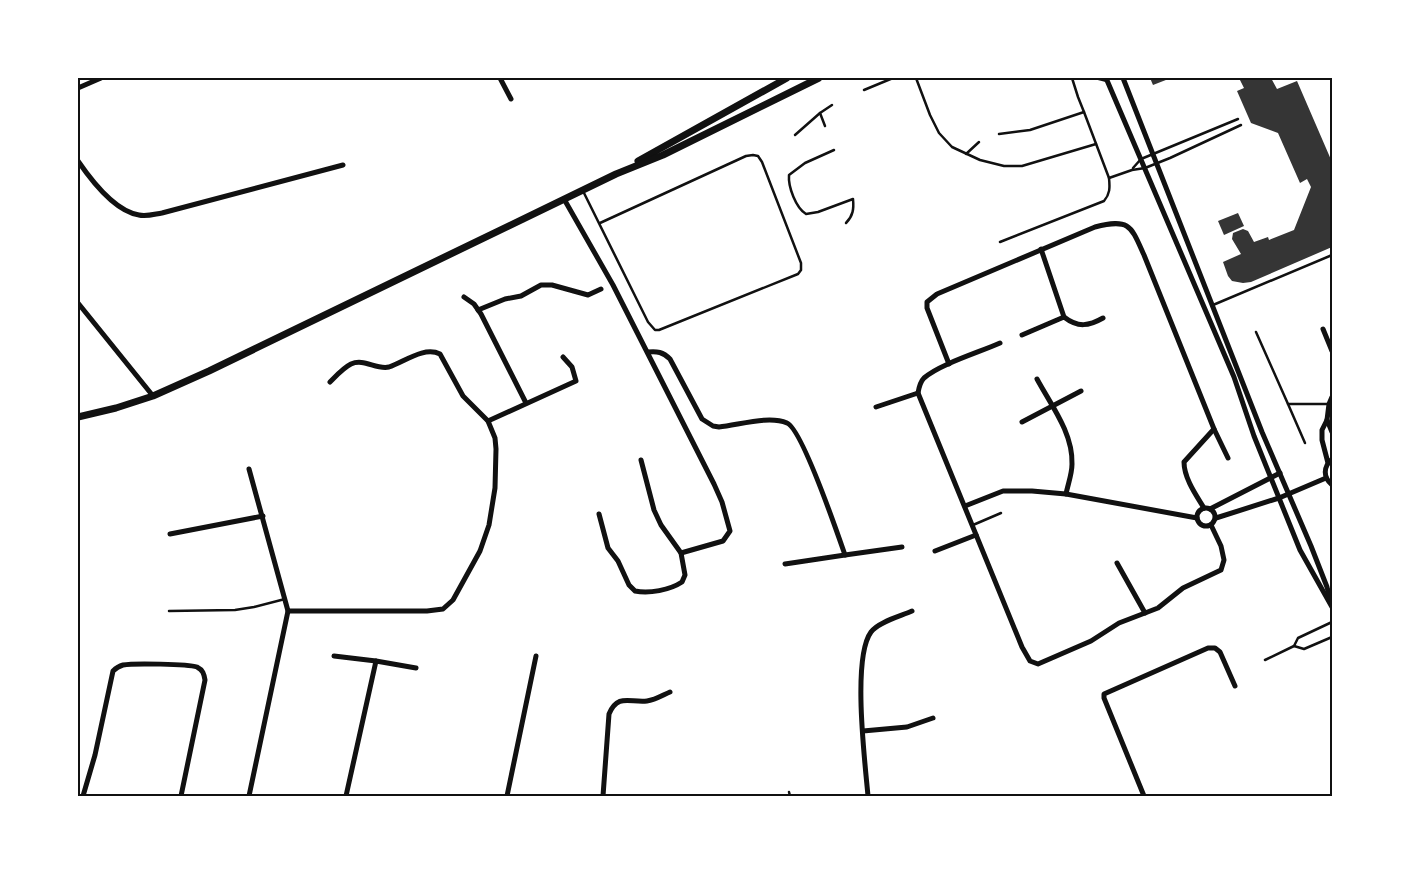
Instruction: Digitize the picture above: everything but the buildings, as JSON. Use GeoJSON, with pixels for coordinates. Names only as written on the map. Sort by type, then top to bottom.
{"type":"FeatureCollection","features":[{"type":"Feature","properties":{"kind":"street"},"geometry":{"type":"LineString","coordinates":[[78,88],[100,78]]}},
{"type":"Feature","properties":{"kind":"street"},"geometry":{"type":"LineString","coordinates":[[500,78],[511,99]]}},
{"type":"Feature","properties":{"kind":"street"},"geometry":{"type":"LineString","coordinates":[[78,417],[116,408],[152,396],[209,371],[616,174],[787,78]]}},
{"type":"Feature","properties":{"kind":"street"},"geometry":{"type":"LineString","coordinates":[[616,174],[663,155],[819,78]]}},
{"type":"Feature","properties":{"kind":"street"},"geometry":{"type":"LineString","coordinates":[[1123,78],[1262,432],[1327,587],[1332,604]]}},
{"type":"Feature","properties":{"kind":"street"},"geometry":{"type":"LineString","coordinates":[[1107,80],[1234,377],[1254,436],[1300,550],[1332,604]]}},
{"type":"Feature","properties":{"kind":"street"},"geometry":{"type":"LineString","coordinates":[[78,161],[90,178],[115,203],[126,211],[138,215],[162,213],[342,165]]}},
{"type":"Feature","properties":{"kind":"street"},"geometry":{"type":"LineString","coordinates":[[564,199],[613,285],[648,352],[718,493],[730,526],[729,533],[723,541],[681,554]]}},
{"type":"Feature","properties":{"kind":"street"},"geometry":{"type":"LineString","coordinates":[[949,364],[926,308],[927,302],[937,294],[1041,249],[1103,225],[1122,224],[1130,228],[1144,256],[1214,429],[1228,458]]}},
{"type":"Feature","properties":{"kind":"street"},"geometry":{"type":"LineString","coordinates":[[1041,249],[1064,317],[1070,322],[1086,326],[1104,318]]}},
{"type":"Feature","properties":{"kind":"street"},"geometry":{"type":"LineString","coordinates":[[478,310],[505,299],[521,296],[541,285],[552,285],[588,295],[601,289]]}},
{"type":"Feature","properties":{"kind":"street"},"geometry":{"type":"LineString","coordinates":[[464,297],[474,304],[478,310],[526,404]]}},
{"type":"Feature","properties":{"kind":"street"},"geometry":{"type":"LineString","coordinates":[[78,303],[152,396]]}},
{"type":"Feature","properties":{"kind":"street"},"geometry":{"type":"LineString","coordinates":[[1022,335],[1064,317]]}},
{"type":"Feature","properties":{"kind":"street"},"geometry":{"type":"LineString","coordinates":[[1323,329],[1332,351]]}},
{"type":"Feature","properties":{"kind":"street"},"geometry":{"type":"LineString","coordinates":[[1000,343],[949,364],[925,377],[918,393],[1022,647],[1032,663],[1044,662],[1091,641],[1120,623],[1162,606],[1183,588],[1217,572],[1223,567],[1224,560],[1221,546],[1211,526]]}},
{"type":"Feature","properties":{"kind":"street"},"geometry":{"type":"LineString","coordinates":[[288,611],[408,612],[443,609],[453,600],[480,551],[489,525],[494,488],[495,438],[488,421],[463,396],[440,354],[435,351],[426,352],[387,367],[358,362],[350,364],[330,382]]}},
{"type":"Feature","properties":{"kind":"street"},"geometry":{"type":"LineString","coordinates":[[648,352],[662,353],[670,359],[702,419],[713,426],[719,427],[772,421],[785,422],[791,425],[798,435],[815,474],[845,555]]}},
{"type":"Feature","properties":{"kind":"street"},"geometry":{"type":"LineString","coordinates":[[488,421],[576,381],[572,367],[563,357]]}},
{"type":"Feature","properties":{"kind":"street"},"geometry":{"type":"LineString","coordinates":[[1037,379],[1067,435],[1072,468],[1066,494]]}},
{"type":"Feature","properties":{"kind":"street"},"geometry":{"type":"LineString","coordinates":[[1022,422],[1082,391]]}},
{"type":"Feature","properties":{"kind":"street"},"geometry":{"type":"LineString","coordinates":[[876,407],[918,393]]}},
{"type":"Feature","properties":{"kind":"street"},"geometry":{"type":"LineString","coordinates":[[1332,397],[1327,420],[1322,430],[1322,440],[1330,462],[1325,471],[1326,478],[1332,485]]}},
{"type":"Feature","properties":{"kind":"street"},"geometry":{"type":"LineString","coordinates":[[1327,420],[1332,432]]}},
{"type":"Feature","properties":{"kind":"street"},"geometry":{"type":"LineString","coordinates":[[1204,508],[1188,479],[1184,469],[1184,462],[1214,429]]}},
{"type":"Feature","properties":{"kind":"street"},"geometry":{"type":"LineString","coordinates":[[598,514],[608,548],[618,561],[629,585],[635,591],[674,587],[682,582],[685,575],[681,554],[660,525],[641,460]]}},
{"type":"Feature","properties":{"kind":"street"},"geometry":{"type":"LineString","coordinates":[[249,469],[288,611],[249,796]]}},
{"type":"Feature","properties":{"kind":"street"},"geometry":{"type":"LineString","coordinates":[[1210,509],[1280,473]]}},
{"type":"Feature","properties":{"kind":"street"},"geometry":{"type":"LineString","coordinates":[[1211,526],[1216,518],[1279,498],[1326,478]]}},
{"type":"Feature","properties":{"kind":"street"},"geometry":{"type":"LineString","coordinates":[[965,506],[998,493],[1032,491],[1066,494],[1197,518]]}},
{"type":"Feature","properties":{"kind":"street"},"geometry":{"type":"LineString","coordinates":[[1211,526],[1202,526],[1198,522],[1199,512],[1204,508],[1210,509],[1215,512],[1216,518]]}},
{"type":"Feature","properties":{"kind":"street"},"geometry":{"type":"LineString","coordinates":[[170,534],[263,516]]}},
{"type":"Feature","properties":{"kind":"street"},"geometry":{"type":"LineString","coordinates":[[935,551],[976,534]]}},
{"type":"Feature","properties":{"kind":"street"},"geometry":{"type":"LineString","coordinates":[[785,564],[902,546]]}},
{"type":"Feature","properties":{"kind":"street"},"geometry":{"type":"LineString","coordinates":[[1117,563],[1145,613]]}},
{"type":"Feature","properties":{"kind":"street"},"geometry":{"type":"LineString","coordinates":[[868,796],[863,732],[862,670],[867,639],[876,627],[912,611]]}},
{"type":"Feature","properties":{"kind":"street"},"geometry":{"type":"LineString","coordinates":[[1144,796],[1104,694],[1208,648],[1215,648],[1220,652],[1235,686]]}},
{"type":"Feature","properties":{"kind":"street"},"geometry":{"type":"LineString","coordinates":[[334,656],[416,668]]}},
{"type":"Feature","properties":{"kind":"street"},"geometry":{"type":"LineString","coordinates":[[507,796],[536,656]]}},
{"type":"Feature","properties":{"kind":"street"},"geometry":{"type":"LineString","coordinates":[[346,796],[376,661]]}},
{"type":"Feature","properties":{"kind":"street"},"geometry":{"type":"LineString","coordinates":[[83,796],[95,755],[113,671],[118,667],[128,664],[189,666],[200,669],[204,674],[203,688],[181,796]]}},
{"type":"Feature","properties":{"kind":"street"},"geometry":{"type":"LineString","coordinates":[[603,796],[612,708],[621,701],[649,701],[670,692]]}},
{"type":"Feature","properties":{"kind":"street"},"geometry":{"type":"LineString","coordinates":[[863,732],[906,726],[933,718]]}},
{"type":"Feature","properties":{"kind":"lane"},"geometry":{"type":"LineString","coordinates":[[864,90],[892,78]]}},
{"type":"Feature","properties":{"kind":"lane"},"geometry":{"type":"LineString","coordinates":[[916,78],[939,133],[952,147],[992,164],[1022,166],[1096,144]]}},
{"type":"Feature","properties":{"kind":"lane"},"geometry":{"type":"LineString","coordinates":[[1000,242],[1104,201],[1109,195],[1109,178],[1074,88],[1072,78]]}},
{"type":"Feature","properties":{"kind":"lane"},"geometry":{"type":"LineString","coordinates":[[1095,78],[1107,80]]}},
{"type":"Feature","properties":{"kind":"lane"},"geometry":{"type":"LineString","coordinates":[[795,135],[832,105]]}},
{"type":"Feature","properties":{"kind":"lane"},"geometry":{"type":"LineString","coordinates":[[999,134],[1030,130],[1084,112]]}},
{"type":"Feature","properties":{"kind":"lane"},"geometry":{"type":"LineString","coordinates":[[820,113],[825,126]]}},
{"type":"Feature","properties":{"kind":"lane"},"geometry":{"type":"LineString","coordinates":[[1132,170],[1141,159],[1238,119]]}},
{"type":"Feature","properties":{"kind":"lane"},"geometry":{"type":"LineString","coordinates":[[1109,178],[1132,170],[1145,168],[1240,125]]}},
{"type":"Feature","properties":{"kind":"lane"},"geometry":{"type":"LineString","coordinates":[[965,154],[979,142]]}},
{"type":"Feature","properties":{"kind":"lane"},"geometry":{"type":"LineString","coordinates":[[834,150],[792,171],[789,175],[790,186],[800,210],[806,214],[818,212],[853,199],[853,212],[846,223]]}},
{"type":"Feature","properties":{"kind":"lane"},"geometry":{"type":"LineString","coordinates":[[583,190],[648,322],[655,330],[798,274],[801,270],[802,263],[762,162],[755,155],[746,156],[600,223]]}},
{"type":"Feature","properties":{"kind":"lane"},"geometry":{"type":"LineString","coordinates":[[1213,305],[1332,255]]}},
{"type":"Feature","properties":{"kind":"lane"},"geometry":{"type":"LineString","coordinates":[[1256,332],[1305,443]]}},
{"type":"Feature","properties":{"kind":"lane"},"geometry":{"type":"LineString","coordinates":[[1288,404],[1329,404]]}},
{"type":"Feature","properties":{"kind":"lane"},"geometry":{"type":"LineString","coordinates":[[973,525],[1001,513]]}},
{"type":"Feature","properties":{"kind":"lane"},"geometry":{"type":"LineString","coordinates":[[169,611],[235,610],[285,600]]}},
{"type":"Feature","properties":{"kind":"lane"},"geometry":{"type":"LineString","coordinates":[[1265,660],[1294,646],[1298,638],[1332,622]]}},
{"type":"Feature","properties":{"kind":"lane"},"geometry":{"type":"LineString","coordinates":[[1294,646],[1304,649],[1332,637]]}},
{"type":"Feature","properties":{"kind":"lane"},"geometry":{"type":"LineString","coordinates":[[789,792],[790,796]]}}]}
